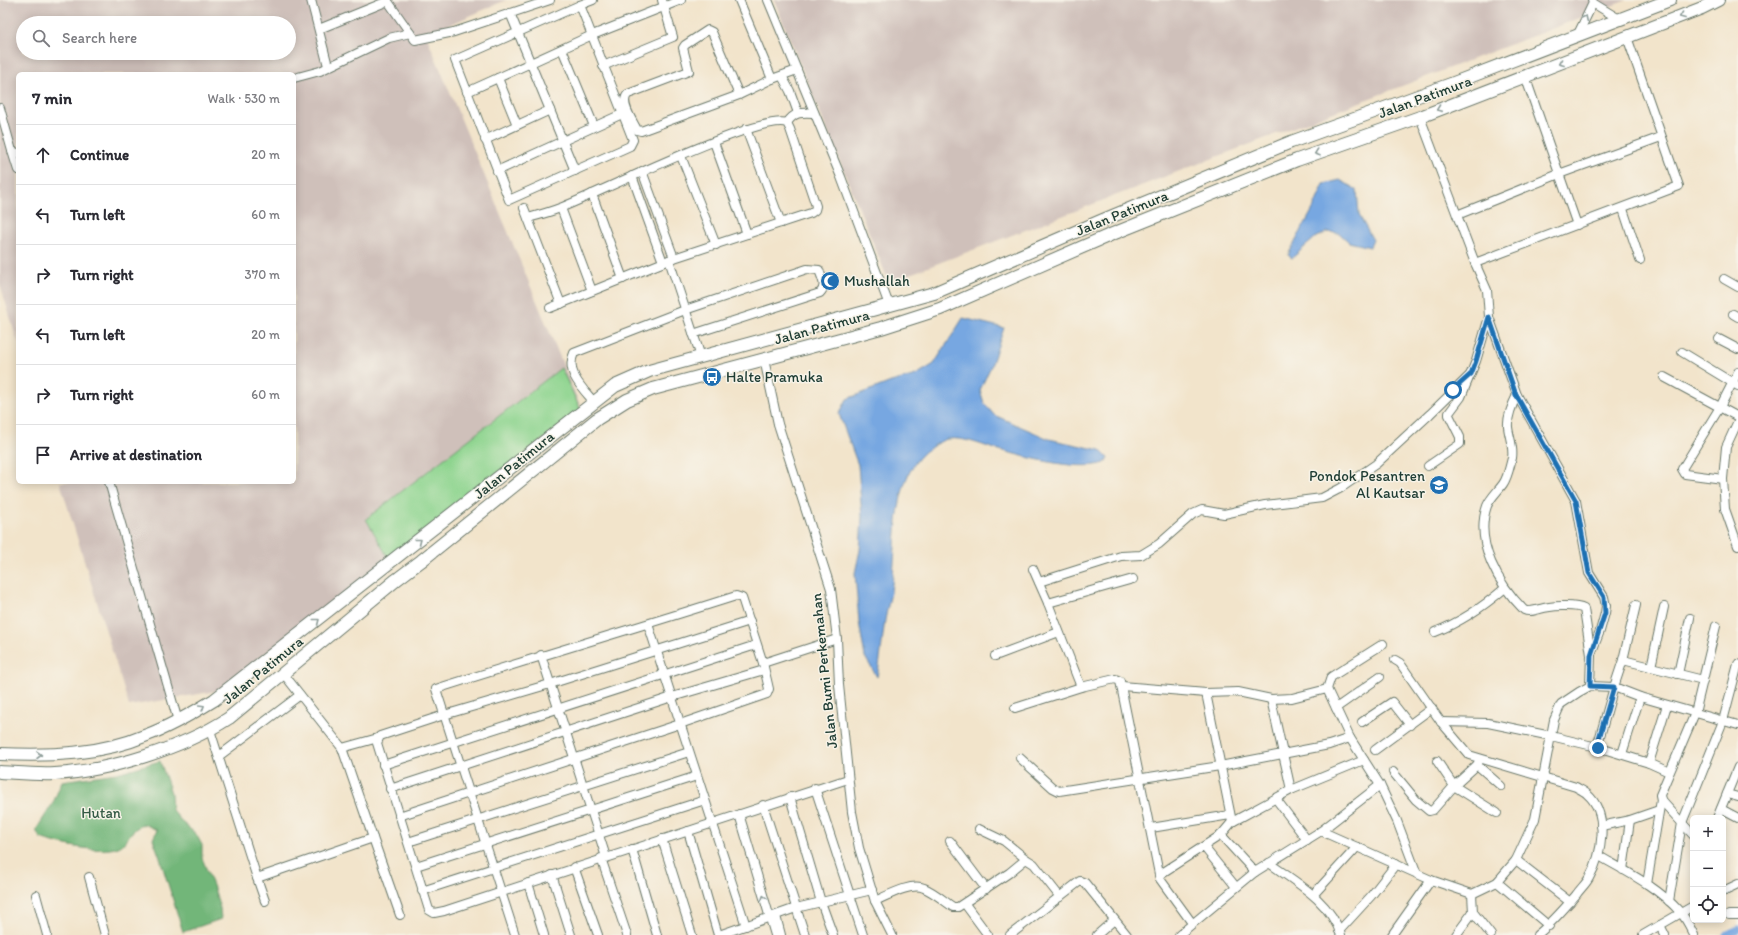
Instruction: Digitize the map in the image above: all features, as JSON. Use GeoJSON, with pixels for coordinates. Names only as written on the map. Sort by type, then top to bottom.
{"type":"FeatureCollection","features":[{"type":"Feature","properties":{"kind":"highway","name":"Jalan Patimura"},"geometry":{"type":"LineString","coordinates":[[0,754],[39,756],[79,753],[106,748],[146,736],[178,721],[214,700],[490,486],[615,386],[649,371],[934,293],[1103,220],[1292,142],[1670,0]]}},
{"type":"Feature","properties":{"kind":"highway","name":"Jalan Patimura"},"geometry":{"type":"LineString","coordinates":[[0,772],[55,774],[112,766],[178,745],[210,730],[228,718],[283,674],[396,580],[597,419],[627,400],[653,389],[764,358],[881,328],[940,309],[1110,235],[1297,160],[1420,116],[1702,8],[1718,0]]}},
{"type":"Feature","properties":{"kind":"highway"},"geometry":{"type":"LineString","coordinates":[[1519,58],[1525,76]]}},
{"type":"Feature","properties":{"kind":"highway"},"geometry":{"type":"LineString","coordinates":[[490,486],[500,498]]}},
{"type":"Feature","properties":{"kind":"street"},"geometry":{"type":"LineString","coordinates":[[312,0],[328,66]]}},
{"type":"Feature","properties":{"kind":"street"},"geometry":{"type":"LineString","coordinates":[[319,29],[388,1],[414,40],[439,36],[550,0]]}},
{"type":"Feature","properties":{"kind":"street"},"geometry":{"type":"LineString","coordinates":[[580,5],[590,36],[632,140],[631,144],[509,200],[455,60],[517,32],[580,5],[593,0]]}},
{"type":"Feature","properties":{"kind":"street"},"geometry":{"type":"LineString","coordinates":[[467,92],[664,3],[681,0]]}},
{"type":"Feature","properties":{"kind":"street"},"geometry":{"type":"LineString","coordinates":[[739,0],[772,79]]}},
{"type":"Feature","properties":{"kind":"street"},"geometry":{"type":"LineString","coordinates":[[768,0],[854,212],[889,305]]}},
{"type":"Feature","properties":{"kind":"street"},"geometry":{"type":"LineString","coordinates":[[1578,34],[1592,1],[1619,19]]}},
{"type":"Feature","properties":{"kind":"street"},"geometry":{"type":"LineString","coordinates":[[603,66],[672,38],[673,35],[664,3]]}},
{"type":"Feature","properties":{"kind":"street"},"geometry":{"type":"LineString","coordinates":[[510,13],[575,170]]}},
{"type":"Feature","properties":{"kind":"street"},"geometry":{"type":"LineString","coordinates":[[739,95],[712,32],[708,30],[685,45],[683,48],[689,71],[628,94],[624,102],[639,132],[739,95],[772,79],[797,70]]}},
{"type":"Feature","properties":{"kind":"street"},"geometry":{"type":"LineString","coordinates":[[296,77],[320,71],[390,38],[410,33]]}},
{"type":"Feature","properties":{"kind":"street"},"geometry":{"type":"LineString","coordinates":[[1475,263],[1623,209],[1679,186],[1627,37]]}},
{"type":"Feature","properties":{"kind":"street"},"geometry":{"type":"LineString","coordinates":[[562,49],[594,126]]}},
{"type":"Feature","properties":{"kind":"street"},"geometry":{"type":"LineString","coordinates":[[782,76],[790,91],[798,113]]}},
{"type":"Feature","properties":{"kind":"street"},"geometry":{"type":"LineString","coordinates":[[1525,76],[1576,225]]}},
{"type":"Feature","properties":{"kind":"street"},"geometry":{"type":"LineString","coordinates":[[498,78],[517,125]]}},
{"type":"Feature","properties":{"kind":"street"},"geometry":{"type":"LineString","coordinates":[[0,108],[15,152]]}},
{"type":"Feature","properties":{"kind":"street"},"geometry":{"type":"LineString","coordinates":[[485,140],[550,110]]}},
{"type":"Feature","properties":{"kind":"street"},"geometry":{"type":"LineString","coordinates":[[787,123],[792,116],[798,113],[814,113]]}},
{"type":"Feature","properties":{"kind":"street"},"geometry":{"type":"LineString","coordinates":[[497,171],[622,114]]}},
{"type":"Feature","properties":{"kind":"street"},"geometry":{"type":"LineString","coordinates":[[1420,116],[1486,290],[1489,317],[1516,395],[1576,501],[1589,573],[1604,597],[1605,613],[1591,655]]}},
{"type":"Feature","properties":{"kind":"street"},"geometry":{"type":"LineString","coordinates":[[528,218],[561,208],[642,171],[746,130],[779,121],[787,123]]}},
{"type":"Feature","properties":{"kind":"street"},"geometry":{"type":"LineString","coordinates":[[550,308],[669,260],[811,213],[816,208],[787,123]]}},
{"type":"Feature","properties":{"kind":"street"},"geometry":{"type":"LineString","coordinates":[[746,130],[781,223]]}},
{"type":"Feature","properties":{"kind":"street"},"geometry":{"type":"LineString","coordinates":[[1457,215],[1559,174],[1661,137]]}},
{"type":"Feature","properties":{"kind":"street"},"geometry":{"type":"LineString","coordinates":[[714,142],[747,234]]}},
{"type":"Feature","properties":{"kind":"street"},"geometry":{"type":"LineString","coordinates":[[681,156],[716,245]]}},
{"type":"Feature","properties":{"kind":"street"},"geometry":{"type":"LineString","coordinates":[[642,171],[701,357]]}},
{"type":"Feature","properties":{"kind":"street"},"geometry":{"type":"LineString","coordinates":[[632,176],[669,260]]}},
{"type":"Feature","properties":{"kind":"street"},"geometry":{"type":"LineString","coordinates":[[592,194],[623,278]]}},
{"type":"Feature","properties":{"kind":"street"},"geometry":{"type":"LineString","coordinates":[[524,208],[560,304]]}},
{"type":"Feature","properties":{"kind":"street"},"geometry":{"type":"LineString","coordinates":[[561,208],[592,291]]}},
{"type":"Feature","properties":{"kind":"street"},"geometry":{"type":"LineString","coordinates":[[1623,209],[1640,260]]}},
{"type":"Feature","properties":{"kind":"street"},"geometry":{"type":"LineString","coordinates":[[594,402],[578,383],[571,361],[574,353],[685,310],[807,269],[819,270],[824,285],[823,290],[820,293],[694,334]]}},
{"type":"Feature","properties":{"kind":"street"},"geometry":{"type":"LineString","coordinates":[[1724,279],[1738,287]]}},
{"type":"Feature","properties":{"kind":"street"},"geometry":{"type":"LineString","coordinates":[[1428,466],[1460,444],[1460,437],[1449,414],[1461,396],[1471,374],[1489,317]]}},
{"type":"Feature","properties":{"kind":"street"},"geometry":{"type":"LineString","coordinates":[[1719,339],[1738,349]]}},
{"type":"Feature","properties":{"kind":"street"},"geometry":{"type":"LineString","coordinates":[[1682,352],[1735,384]]}},
{"type":"Feature","properties":{"kind":"street","name":"Jalan Bumi Perkemahan"},"geometry":{"type":"LineString","coordinates":[[764,358],[778,424],[831,589],[837,639],[839,685],[852,812],[859,848],[875,901],[892,935]]}},
{"type":"Feature","properties":{"kind":"street"},"geometry":{"type":"LineString","coordinates":[[1723,479],[1686,474],[1682,469],[1735,384],[1738,372]]}},
{"type":"Feature","properties":{"kind":"street"},"geometry":{"type":"LineString","coordinates":[[1039,582],[1121,556],[1141,555],[1159,544],[1193,514],[1202,510],[1224,514],[1265,505],[1322,498],[1341,488],[1376,464],[1471,374]]}},
{"type":"Feature","properties":{"kind":"street"},"geometry":{"type":"LineString","coordinates":[[1664,377],[1738,417]]}},
{"type":"Feature","properties":{"kind":"street"},"geometry":{"type":"LineString","coordinates":[[1516,395],[1511,407],[1508,427],[1512,456],[1505,482],[1488,505],[1483,531],[1486,551],[1505,588],[1527,612],[1561,606],[1583,608],[1587,622],[1591,655],[1590,686]]}},
{"type":"Feature","properties":{"kind":"street"},"geometry":{"type":"LineString","coordinates":[[1738,421],[1726,447],[1723,479],[1725,509],[1738,546]]}},
{"type":"Feature","properties":{"kind":"street"},"geometry":{"type":"LineString","coordinates":[[110,484],[178,721]]}},
{"type":"Feature","properties":{"kind":"street"},"geometry":{"type":"LineString","coordinates":[[1033,569],[1081,687]]}},
{"type":"Feature","properties":{"kind":"street"},"geometry":{"type":"LineString","coordinates":[[1048,603],[1133,579]]}},
{"type":"Feature","properties":{"kind":"street"},"geometry":{"type":"LineString","coordinates":[[1435,632],[1454,625],[1484,606],[1505,588]]}},
{"type":"Feature","properties":{"kind":"street"},"geometry":{"type":"LineString","coordinates":[[399,816],[469,793],[574,759],[680,724],[767,694],[769,689],[744,601],[738,596],[541,655],[436,689],[469,793],[478,819],[485,844],[515,935]]}},
{"type":"Feature","properties":{"kind":"street"},"geometry":{"type":"LineString","coordinates":[[1597,747],[1623,660],[1636,605]]}},
{"type":"Feature","properties":{"kind":"street"},"geometry":{"type":"LineString","coordinates":[[1651,667],[1664,607]]}},
{"type":"Feature","properties":{"kind":"street"},"geometry":{"type":"LineString","coordinates":[[1678,674],[1690,618]]}},
{"type":"Feature","properties":{"kind":"street"},"geometry":{"type":"LineString","coordinates":[[342,748],[750,621]]}},
{"type":"Feature","properties":{"kind":"street"},"geometry":{"type":"LineString","coordinates":[[648,624],[705,800],[742,930]]}},
{"type":"Feature","properties":{"kind":"street"},"geometry":{"type":"LineString","coordinates":[[1646,884],[1660,810],[1660,795],[1695,713],[1716,626]]}},
{"type":"Feature","properties":{"kind":"street"},"geometry":{"type":"LineString","coordinates":[[995,656],[1059,632]]}},
{"type":"Feature","properties":{"kind":"street"},"geometry":{"type":"LineString","coordinates":[[390,789],[672,698],[837,639]]}},
{"type":"Feature","properties":{"kind":"street"},"geometry":{"type":"LineString","coordinates":[[1384,644],[1331,677],[1327,689],[1350,738],[1380,785],[1397,821],[1417,874]]}},
{"type":"Feature","properties":{"kind":"street"},"geometry":{"type":"LineString","coordinates":[[383,765],[756,645]]}},
{"type":"Feature","properties":{"kind":"street"},"geometry":{"type":"LineString","coordinates":[[541,655],[598,834],[603,858],[627,935]]}},
{"type":"Feature","properties":{"kind":"street"},"geometry":{"type":"LineString","coordinates":[[1395,660],[1400,663],[1441,722],[1469,755],[1479,762],[1501,786]]}},
{"type":"Feature","properties":{"kind":"street"},"geometry":{"type":"LineString","coordinates":[[1623,660],[1703,680]]}},
{"type":"Feature","properties":{"kind":"street"},"geometry":{"type":"LineString","coordinates":[[1669,901],[1682,823],[1723,721],[1738,664]]}},
{"type":"Feature","properties":{"kind":"street"},"geometry":{"type":"LineString","coordinates":[[283,674],[342,748],[400,915]]}},
{"type":"Feature","properties":{"kind":"street"},"geometry":{"type":"LineString","coordinates":[[1336,708],[1380,677]]}},
{"type":"Feature","properties":{"kind":"street"},"geometry":{"type":"LineString","coordinates":[[1015,708],[1081,687],[1118,679],[1122,686],[1160,879],[1192,923]]}},
{"type":"Feature","properties":{"kind":"street"},"geometry":{"type":"LineString","coordinates":[[1122,686],[1206,693],[1238,692],[1271,699],[1292,698],[1327,689]]}},
{"type":"Feature","properties":{"kind":"street"},"geometry":{"type":"LineString","coordinates":[[1321,831],[1417,874],[1472,894],[1497,882],[1516,860],[1535,819],[1554,720],[1561,704],[1579,692],[1590,686],[1614,687],[1640,697],[1738,725]]}},
{"type":"Feature","properties":{"kind":"street"},"geometry":{"type":"LineString","coordinates":[[1159,875],[1221,835],[1231,819],[1206,693]]}},
{"type":"Feature","properties":{"kind":"street"},"geometry":{"type":"LineString","coordinates":[[219,756],[300,695]]}},
{"type":"Feature","properties":{"kind":"street"},"geometry":{"type":"LineString","coordinates":[[1622,754],[1640,697]]}},
{"type":"Feature","properties":{"kind":"street"},"geometry":{"type":"LineString","coordinates":[[1271,699],[1291,790]]}},
{"type":"Feature","properties":{"kind":"street"},"geometry":{"type":"LineString","coordinates":[[1362,722],[1392,702],[1410,725]]}},
{"type":"Feature","properties":{"kind":"street"},"geometry":{"type":"LineString","coordinates":[[1649,763],[1667,705]]}},
{"type":"Feature","properties":{"kind":"street"},"geometry":{"type":"LineString","coordinates":[[1375,750],[1432,708]]}},
{"type":"Feature","properties":{"kind":"street"},"geometry":{"type":"LineString","coordinates":[[1441,722],[1488,723],[1551,736],[1622,754],[1649,763],[1669,772]]}},
{"type":"Feature","properties":{"kind":"street"},"geometry":{"type":"LineString","coordinates":[[210,730],[264,901]]}},
{"type":"Feature","properties":{"kind":"street"},"geometry":{"type":"LineString","coordinates":[[378,738],[377,743],[383,765],[416,866],[422,891],[429,910],[434,913],[848,778]]}},
{"type":"Feature","properties":{"kind":"street"},"geometry":{"type":"LineString","coordinates":[[1020,758],[1053,788],[1059,791],[1220,766],[1329,745],[1350,738]]}},
{"type":"Feature","properties":{"kind":"street"},"geometry":{"type":"LineString","coordinates":[[408,842],[689,752]]}},
{"type":"Feature","properties":{"kind":"street"},"geometry":{"type":"LineString","coordinates":[[1151,828],[1231,819],[1276,799],[1291,790],[1364,760]]}},
{"type":"Feature","properties":{"kind":"street"},"geometry":{"type":"LineString","coordinates":[[1437,761],[1454,786],[1497,813]]}},
{"type":"Feature","properties":{"kind":"street"},"geometry":{"type":"LineString","coordinates":[[1479,762],[1544,778],[1576,788],[1586,794],[1597,811],[1601,826],[1599,856],[1589,879],[1549,926],[1537,935]]}},
{"type":"Feature","properties":{"kind":"street"},"geometry":{"type":"LineString","coordinates":[[1393,772],[1416,800],[1429,811],[1433,810],[1454,786],[1479,762]]}},
{"type":"Feature","properties":{"kind":"street"},"geometry":{"type":"LineString","coordinates":[[1718,815],[1727,794],[1736,780],[1738,767]]}},
{"type":"Feature","properties":{"kind":"street"},"geometry":{"type":"LineString","coordinates":[[416,866],[697,776]]}},
{"type":"Feature","properties":{"kind":"street"},"geometry":{"type":"LineString","coordinates":[[1179,935],[1255,872],[1321,831],[1380,785]]}},
{"type":"Feature","properties":{"kind":"street"},"geometry":{"type":"LineString","coordinates":[[815,788],[863,935]]}},
{"type":"Feature","properties":{"kind":"street"},"geometry":{"type":"LineString","coordinates":[[1727,794],[1738,797]]}},
{"type":"Feature","properties":{"kind":"street"},"geometry":{"type":"LineString","coordinates":[[790,797],[821,902],[833,935]]}},
{"type":"Feature","properties":{"kind":"street"},"geometry":{"type":"LineString","coordinates":[[1276,799],[1307,840]]}},
{"type":"Feature","properties":{"kind":"street"},"geometry":{"type":"LineString","coordinates":[[422,891],[705,800]]}},
{"type":"Feature","properties":{"kind":"street"},"geometry":{"type":"LineString","coordinates":[[1661,800],[1690,832]]}},
{"type":"Feature","properties":{"kind":"street"},"geometry":{"type":"LineString","coordinates":[[763,805],[805,935]]}},
{"type":"Feature","properties":{"kind":"street"},"geometry":{"type":"LineString","coordinates":[[1721,809],[1738,818]]}},
{"type":"Feature","properties":{"kind":"street"},"geometry":{"type":"LineString","coordinates":[[1601,826],[1630,820],[1660,810]]}},
{"type":"Feature","properties":{"kind":"street"},"geometry":{"type":"LineString","coordinates":[[739,814],[773,917],[781,935]]}},
{"type":"Feature","properties":{"kind":"street"},"geometry":{"type":"LineString","coordinates":[[1623,870],[1630,820]]}},
{"type":"Feature","properties":{"kind":"street"},"geometry":{"type":"LineString","coordinates":[[979,829],[1004,841],[1034,864],[1060,897]]}},
{"type":"Feature","properties":{"kind":"street"},"geometry":{"type":"LineString","coordinates":[[688,831],[719,935],[742,930],[796,908],[872,890]]}},
{"type":"Feature","properties":{"kind":"street"},"geometry":{"type":"LineString","coordinates":[[1221,835],[1255,872]]}},
{"type":"Feature","properties":{"kind":"street"},"geometry":{"type":"LineString","coordinates":[[257,878],[373,838]]}},
{"type":"Feature","properties":{"kind":"street"},"geometry":{"type":"LineString","coordinates":[[662,839],[692,935]]}},
{"type":"Feature","properties":{"kind":"street"},"geometry":{"type":"LineString","coordinates":[[950,841],[986,889]]}},
{"type":"Feature","properties":{"kind":"street"},"geometry":{"type":"LineString","coordinates":[[1204,847],[1236,887]]}},
{"type":"Feature","properties":{"kind":"street"},"geometry":{"type":"LineString","coordinates":[[1314,894],[1357,847]]}},
{"type":"Feature","properties":{"kind":"street"},"geometry":{"type":"LineString","coordinates":[[632,849],[657,935]]}},
{"type":"Feature","properties":{"kind":"street"},"geometry":{"type":"LineString","coordinates":[[1599,856],[1646,884],[1669,901],[1681,913],[1694,935]]}},
{"type":"Feature","properties":{"kind":"street"},"geometry":{"type":"LineString","coordinates":[[875,901],[898,890],[918,886],[927,889],[953,907],[958,907],[965,904],[1026,859]]}},
{"type":"Feature","properties":{"kind":"street"},"geometry":{"type":"LineString","coordinates":[[1516,860],[1570,902]]}},
{"type":"Feature","properties":{"kind":"street"},"geometry":{"type":"LineString","coordinates":[[1269,863],[1314,894],[1332,916],[1340,933],[1396,864]]}},
{"type":"Feature","properties":{"kind":"street"},"geometry":{"type":"LineString","coordinates":[[574,867],[598,935]]}},
{"type":"Feature","properties":{"kind":"street"},"geometry":{"type":"LineString","coordinates":[[552,875],[571,935]]}},
{"type":"Feature","properties":{"kind":"street"},"geometry":{"type":"LineString","coordinates":[[90,877],[105,935]]}},
{"type":"Feature","properties":{"kind":"street"},"geometry":{"type":"LineString","coordinates":[[1392,935],[1432,880]]}},
{"type":"Feature","properties":{"kind":"street"},"geometry":{"type":"LineString","coordinates":[[1010,935],[1079,881],[1083,882],[1126,935]]}},
{"type":"Feature","properties":{"kind":"street"},"geometry":{"type":"LineString","coordinates":[[1497,882],[1549,926]]}},
{"type":"Feature","properties":{"kind":"street"},"geometry":{"type":"LineString","coordinates":[[528,883],[544,935]]}},
{"type":"Feature","properties":{"kind":"street"},"geometry":{"type":"LineString","coordinates":[[1726,890],[1738,884]]}},
{"type":"Feature","properties":{"kind":"street"},"geometry":{"type":"LineString","coordinates":[[1456,935],[1472,912],[1472,894]]}},
{"type":"Feature","properties":{"kind":"street"},"geometry":{"type":"LineString","coordinates":[[36,895],[47,935]]}},
{"type":"Feature","properties":{"kind":"street"},"geometry":{"type":"LineString","coordinates":[[965,904],[988,935]]}},
{"type":"Feature","properties":{"kind":"street"},"geometry":{"type":"LineString","coordinates":[[1642,935],[1690,908]]}},
{"type":"Feature","properties":{"kind":"street"},"geometry":{"type":"LineString","coordinates":[[1472,912],[1490,935]]}},
{"type":"Feature","properties":{"kind":"street"},"geometry":{"type":"LineString","coordinates":[[1729,915],[1738,915]]}},
{"type":"Feature","properties":{"kind":"street"},"geometry":{"type":"LineString","coordinates":[[773,917],[775,935]]}},
{"type":"Feature","properties":{"kind":"street"},"geometry":{"type":"LineString","coordinates":[[1096,935],[1114,920]]}},
{"type":"Feature","properties":{"kind":"street"},"geometry":{"type":"LineString","coordinates":[[1660,925],[1665,935]]}},
{"type":"Feature","properties":{"kind":"shaded area"},"geometry":{"type":"Polygon","coordinates":[[[0,0],[506,0],[426,35],[582,410],[222,690],[129,706],[61,484],[296,484],[296,72],[16,72],[16,336],[0,284],[0,0]]]}},
{"type":"Feature","properties":{"kind":"shaded area"},"geometry":{"type":"Polygon","coordinates":[[[774,0],[1627,0],[889,282],[774,0]]]}},
{"type":"Feature","properties":{"kind":"green space"},"geometry":{"type":"Polygon","coordinates":[[[561,368],[581,410],[389,559],[366,519],[561,368]]]}},
{"type":"Feature","properties":{"kind":"green space","name":"Hutan"},"geometry":{"type":"Polygon","coordinates":[[[160,761],[171,793],[172,810],[184,824],[196,834],[202,845],[202,858],[220,908],[221,919],[183,932],[153,839],[157,830],[144,824],[133,831],[122,845],[115,848],[94,849],[69,846],[40,838],[36,830],[53,803],[62,781],[117,773],[160,761]]]}},
{"type":"Feature","properties":{"kind":"water"},"geometry":{"type":"Polygon","coordinates":[[[1340,180],[1357,190],[1359,215],[1373,240],[1370,247],[1349,242],[1339,233],[1328,232],[1315,238],[1292,258],[1288,255],[1313,209],[1324,184],[1340,180]]]}},
{"type":"Feature","properties":{"kind":"water"},"geometry":{"type":"Polygon","coordinates":[[[963,318],[1004,328],[991,366],[980,390],[984,403],[994,415],[1049,439],[1100,450],[1108,458],[1105,463],[1079,466],[1033,459],[959,439],[947,439],[942,441],[922,455],[911,470],[904,487],[899,506],[896,527],[894,567],[877,677],[865,657],[859,622],[855,573],[860,550],[862,516],[858,465],[839,414],[847,399],[891,382],[916,375],[934,364],[963,318]]]}},
{"type":"Feature","properties":{"kind":"waterway"},"geometry":{"type":"LineString","coordinates":[[1726,935],[1738,929]]}},
{"type":"Feature","properties":{"kind":"place","name":"Mushallah"},"geometry":{"type":"Point","coordinates":[830,281]}},
{"type":"Feature","properties":{"kind":"place","name":"Halte Pramuka"},"geometry":{"type":"Point","coordinates":[712,377]}},
{"type":"Feature","properties":{"kind":"place","name":"Pondok Pesantren Al Kautsar"},"geometry":{"type":"Point","coordinates":[1439,485]}},
{"type":"Feature","properties":{"kind":"route"},"geometry":{"type":"LineString","coordinates":[[1453,390],[1471,374],[1489,317],[1516,395],[1576,501],[1589,573],[1604,597],[1606,606],[1605,613],[1591,655],[1590,686],[1614,687],[1597,745],[1598,748]]}}]}
